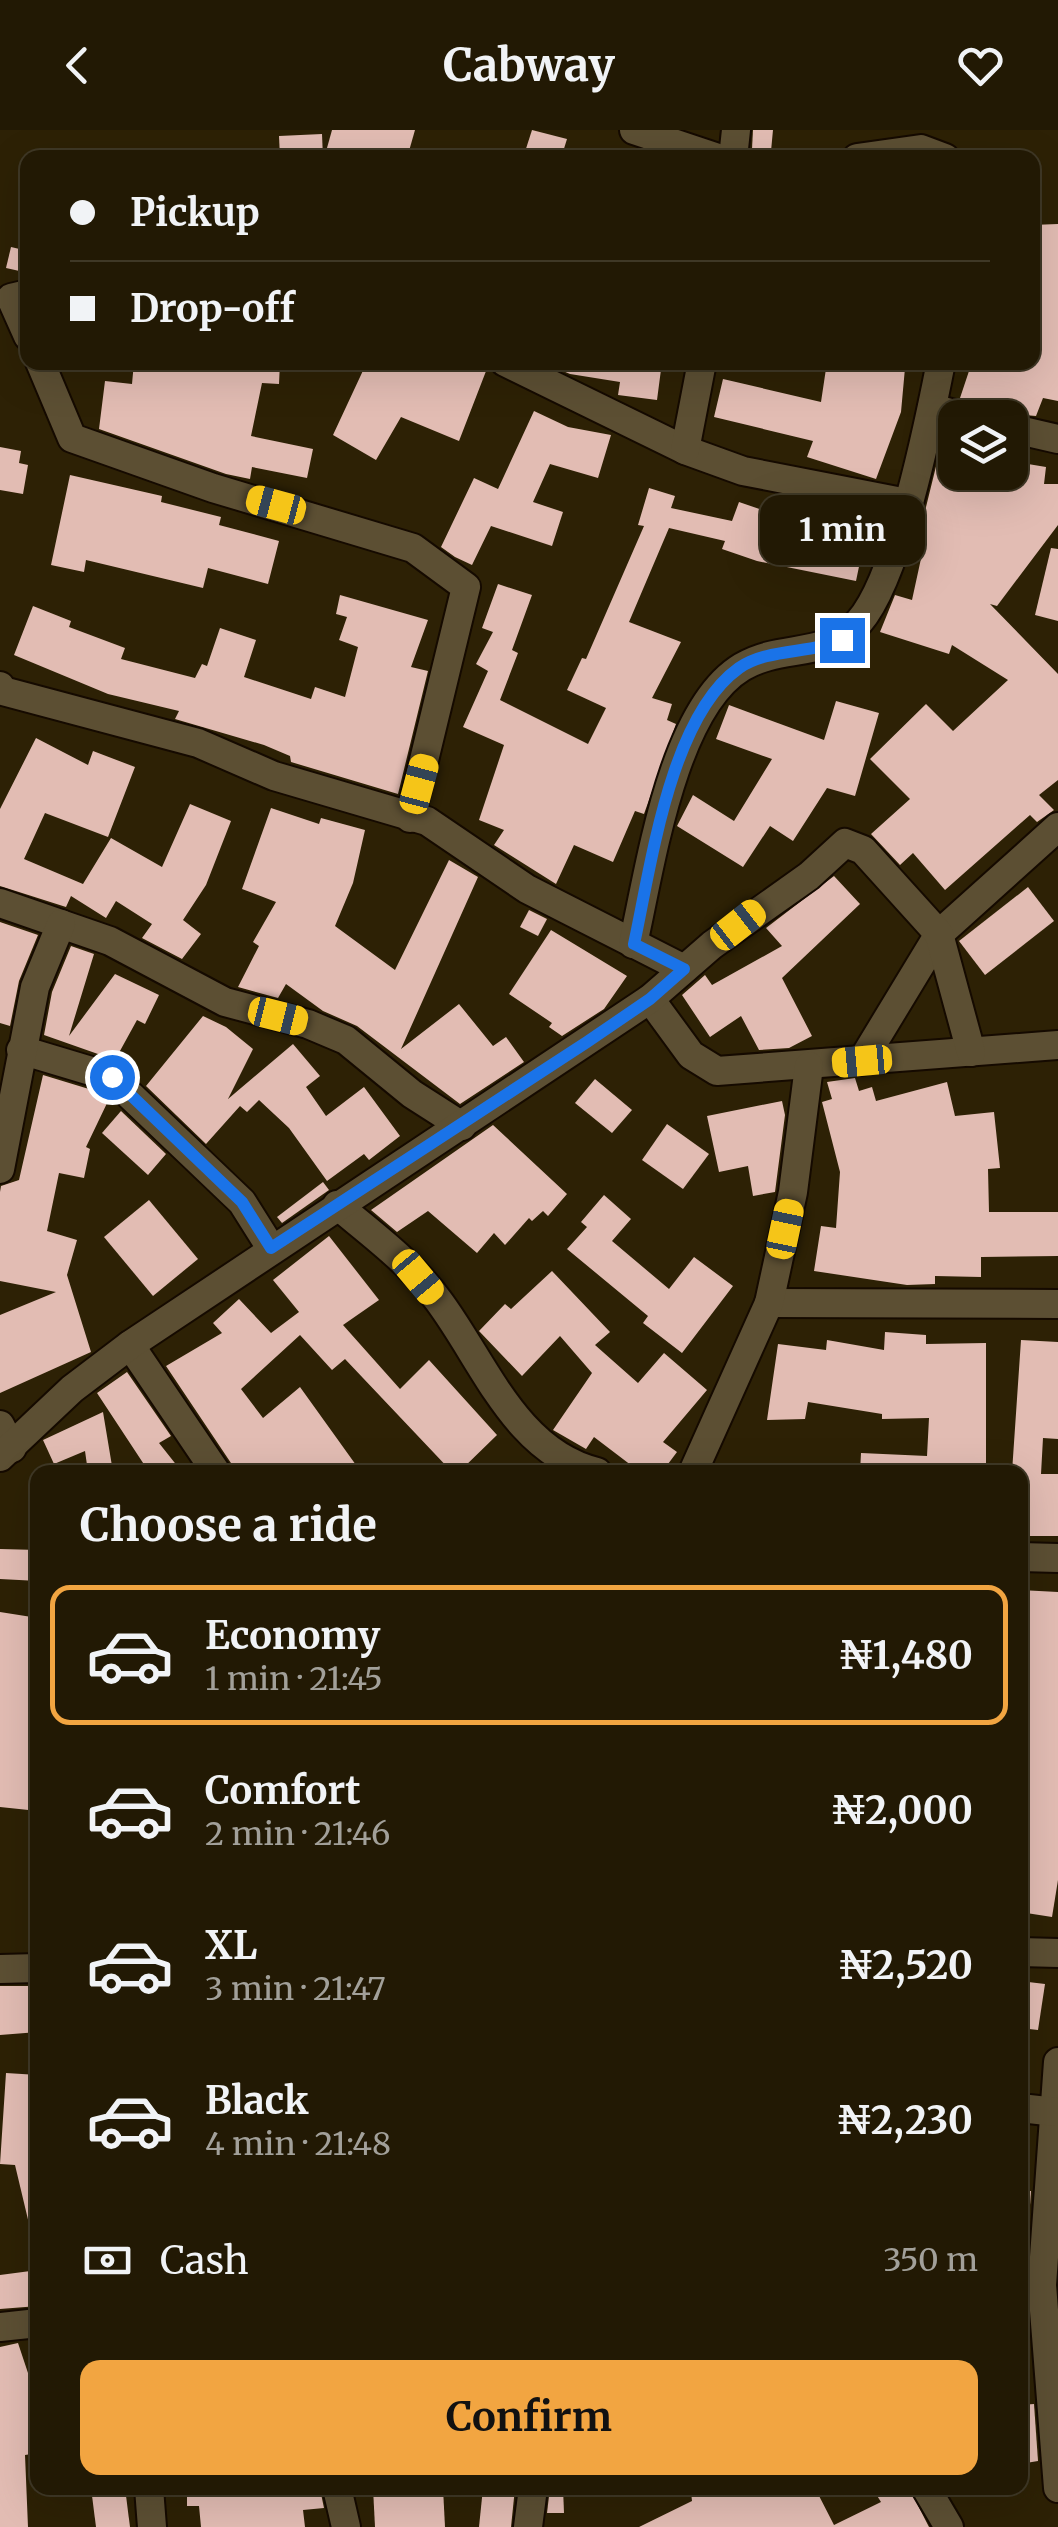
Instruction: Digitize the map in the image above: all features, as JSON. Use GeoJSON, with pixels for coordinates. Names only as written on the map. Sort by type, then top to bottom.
{"type":"FeatureCollection","features":[{"type":"Feature","properties":{"kind":"street"},"geometry":{"type":"LineString","coordinates":[[634,130],[694,150]]}},
{"type":"Feature","properties":{"kind":"street"},"geometry":{"type":"LineString","coordinates":[[20,296],[11,298],[20,318]]}},
{"type":"Feature","properties":{"kind":"street"},"geometry":{"type":"LineString","coordinates":[[43,370],[72,438],[213,488],[413,548],[466,587],[410,818]]}},
{"type":"Feature","properties":{"kind":"street"},"geometry":{"type":"LineString","coordinates":[[521,370],[685,450],[743,471],[908,503]]}},
{"type":"Feature","properties":{"kind":"street"},"geometry":{"type":"LineString","coordinates":[[685,450],[700,370]]}},
{"type":"Feature","properties":{"kind":"street"},"geometry":{"type":"LineString","coordinates":[[634,944],[669,778],[720,687],[755,660],[842,640],[863,618],[880,586],[908,503],[939,370]]}},
{"type":"Feature","properties":{"kind":"street"},"geometry":{"type":"LineString","coordinates":[[932,408],[938,410]]}},
{"type":"Feature","properties":{"kind":"street"},"geometry":{"type":"LineString","coordinates":[[1028,432],[1058,440]]}},
{"type":"Feature","properties":{"kind":"street"},"geometry":{"type":"LineString","coordinates":[[0,686],[3,691],[198,743],[274,776],[427,820],[528,889],[684,969]]}},
{"type":"Feature","properties":{"kind":"street"},"geometry":{"type":"LineString","coordinates":[[862,1061],[938,934],[1058,827]]}},
{"type":"Feature","properties":{"kind":"street"},"geometry":{"type":"LineString","coordinates":[[4,1443],[130,1345],[271,1248],[650,999],[845,843],[863,850],[938,934],[971,1052]]}},
{"type":"Feature","properties":{"kind":"street"},"geometry":{"type":"LineString","coordinates":[[0,903],[110,941],[225,1002],[308,1024],[346,1040],[412,1094],[462,1126]]}},
{"type":"Feature","properties":{"kind":"street"},"geometry":{"type":"LineString","coordinates":[[0,1170],[36,987],[61,924]]}},
{"type":"Feature","properties":{"kind":"street"},"geometry":{"type":"LineString","coordinates":[[650,999],[691,1055],[717,1071],[1058,1045]]}},
{"type":"Feature","properties":{"kind":"street"},"geometry":{"type":"LineString","coordinates":[[21,1050],[112,1077],[242,1202],[271,1248]]}},
{"type":"Feature","properties":{"kind":"street"},"geometry":{"type":"LineString","coordinates":[[696,1465],[769,1303],[794,1192],[809,1066]]}},
{"type":"Feature","properties":{"kind":"street"},"geometry":{"type":"LineString","coordinates":[[337,1205],[418,1277],[440,1302],[482,1372],[538,1440],[562,1460],[577,1465]]}},
{"type":"Feature","properties":{"kind":"street"},"geometry":{"type":"LineString","coordinates":[[769,1303],[1058,1304]]}},
{"type":"Feature","properties":{"kind":"street"},"geometry":{"type":"LineString","coordinates":[[130,1345],[211,1465]]}},
{"type":"Feature","properties":{"kind":"street"},"geometry":{"type":"LineString","coordinates":[[1028,1557],[1058,1558]]}},
{"type":"Feature","properties":{"kind":"street"},"geometry":{"type":"LineString","coordinates":[[1028,1952],[1058,1952]]}},
{"type":"Feature","properties":{"kind":"street"},"geometry":{"type":"LineString","coordinates":[[0,1969],[30,1968]]}},
{"type":"Feature","properties":{"kind":"street"},"geometry":{"type":"LineString","coordinates":[[1058,2062],[1056,2112],[1031,2285],[1058,2488]]}},
{"type":"Feature","properties":{"kind":"street"},"geometry":{"type":"LineString","coordinates":[[1028,2109],[1056,2112]]}},
{"type":"Feature","properties":{"kind":"street"},"geometry":{"type":"LineString","coordinates":[[0,2327],[30,2325]]}},
{"type":"Feature","properties":{"kind":"street"},"geometry":{"type":"LineString","coordinates":[[150,2495],[152,2527]]}},
{"type":"Feature","properties":{"kind":"street"},"geometry":{"type":"LineString","coordinates":[[339,2495],[346,2527]]}},
{"type":"Feature","properties":{"kind":"street"},"geometry":{"type":"LineString","coordinates":[[528,2527],[532,2495]]}},
{"type":"Feature","properties":{"kind":"street"},"geometry":{"type":"LineString","coordinates":[[930,2495],[949,2527]]}},
{"type":"Feature","properties":{"kind":"building"},"geometry":{"type":"Polygon","coordinates":[[[332,130],[415,130],[409,150],[327,148],[332,130]]]}},
{"type":"Feature","properties":{"kind":"building"},"geometry":{"type":"Polygon","coordinates":[[[532,130],[567,139],[564,150],[526,150],[532,130]]]}},
{"type":"Feature","properties":{"kind":"building"},"geometry":{"type":"Polygon","coordinates":[[[753,130],[773,130],[771,150],[752,149],[753,130]]]}},
{"type":"Feature","properties":{"kind":"building"},"geometry":{"type":"Polygon","coordinates":[[[322,134],[323,150],[280,150],[279,136],[322,134]]]}},
{"type":"Feature","properties":{"kind":"building"},"geometry":{"type":"Polygon","coordinates":[[[1058,224],[1058,401],[1043,398],[1036,416],[1028,415],[1028,400],[960,398],[969,370],[1040,370],[1040,225],[1058,224]]]}},
{"type":"Feature","properties":{"kind":"building"},"geometry":{"type":"Polygon","coordinates":[[[11,247],[20,249],[20,271],[6,268],[11,247]]]}},
{"type":"Feature","properties":{"kind":"building"},"geometry":{"type":"Polygon","coordinates":[[[133,370],[280,370],[279,384],[262,383],[251,436],[313,449],[307,478],[252,467],[250,479],[226,474],[99,429],[105,381],[132,384],[133,370]]]}},
{"type":"Feature","properties":{"kind":"building"},"geometry":{"type":"Polygon","coordinates":[[[363,370],[486,370],[459,441],[401,417],[376,460],[333,435],[363,370]]]}},
{"type":"Feature","properties":{"kind":"building"},"geometry":{"type":"Polygon","coordinates":[[[661,370],[657,400],[618,395],[620,382],[563,371],[661,370]]]}},
{"type":"Feature","properties":{"kind":"building"},"geometry":{"type":"Polygon","coordinates":[[[826,370],[905,370],[901,412],[876,479],[807,457],[813,441],[714,417],[723,379],[821,402],[826,370]]]}},
{"type":"Feature","properties":{"kind":"building"},"geometry":{"type":"Polygon","coordinates":[[[534,411],[568,427],[611,435],[598,478],[550,464],[533,502],[563,512],[552,546],[491,526],[472,565],[441,547],[474,478],[498,489],[534,411]]]}},
{"type":"Feature","properties":{"kind":"building"},"geometry":{"type":"Polygon","coordinates":[[[0,447],[21,451],[19,463],[28,465],[23,494],[0,490],[0,447]]]}},
{"type":"Feature","properties":{"kind":"building"},"geometry":{"type":"Polygon","coordinates":[[[938,458],[938,490],[1028,490],[1028,464],[1046,467],[1044,484],[1058,484],[1058,525],[997,606],[990,604],[1058,674],[1058,780],[1039,795],[1054,810],[1037,822],[1030,815],[945,890],[913,853],[900,865],[871,834],[910,799],[870,759],[926,704],[953,731],[1008,680],[952,645],[949,654],[880,632],[895,595],[912,600],[927,531],[922,531],[938,458]]]}},
{"type":"Feature","properties":{"kind":"building"},"geometry":{"type":"Polygon","coordinates":[[[70,475],[162,496],[161,502],[221,517],[219,525],[279,541],[268,584],[208,568],[203,588],[86,560],[84,572],[51,565],[70,475]]]}},
{"type":"Feature","properties":{"kind":"building"},"geometry":{"type":"Polygon","coordinates":[[[649,488],[675,496],[671,508],[732,521],[739,502],[777,515],[866,533],[856,581],[757,561],[722,549],[725,541],[669,528],[629,622],[681,642],[652,698],[672,704],[667,720],[676,724],[644,814],[635,811],[613,862],[574,845],[556,884],[494,845],[504,830],[479,820],[504,745],[463,727],[488,671],[476,664],[493,632],[482,628],[498,584],[532,595],[512,650],[518,653],[500,700],[588,744],[606,708],[567,690],[582,658],[586,659],[644,526],[638,525],[649,488]]]}},
{"type":"Feature","properties":{"kind":"building"},"geometry":{"type":"Polygon","coordinates":[[[1051,548],[1058,549],[1058,621],[1035,615],[1051,548]]]}},
{"type":"Feature","properties":{"kind":"building"},"geometry":{"type":"Polygon","coordinates":[[[340,595],[428,620],[411,667],[428,671],[398,794],[291,762],[290,756],[264,745],[175,719],[179,711],[108,694],[14,655],[33,606],[71,621],[69,627],[125,648],[121,659],[195,678],[202,664],[207,666],[220,628],[256,640],[244,677],[311,699],[315,687],[345,697],[358,647],[339,640],[347,617],[336,614],[340,595]]]}},
{"type":"Feature","properties":{"kind":"building"},"geometry":{"type":"Polygon","coordinates":[[[836,701],[879,713],[855,796],[827,788],[793,841],[770,826],[743,867],[677,826],[693,795],[734,821],[772,759],[716,739],[729,705],[824,740],[836,701]]]}},
{"type":"Feature","properties":{"kind":"building"},"geometry":{"type":"Polygon","coordinates":[[[36,738],[88,765],[93,751],[135,767],[108,837],[45,813],[24,859],[83,884],[111,838],[162,867],[190,804],[231,821],[206,885],[183,920],[201,934],[182,959],[142,938],[152,924],[116,901],[106,918],[71,896],[66,907],[0,886],[0,809],[36,738]]]}},
{"type":"Feature","properties":{"kind":"building"},"geometry":{"type":"Polygon","coordinates":[[[271,808],[319,824],[321,818],[365,830],[353,883],[335,926],[395,970],[449,860],[478,877],[401,1049],[459,1004],[493,1046],[506,1037],[524,1062],[460,1104],[357,1026],[323,1011],[286,984],[278,998],[238,987],[259,946],[253,942],[276,902],[242,889],[271,808]]]}},
{"type":"Feature","properties":{"kind":"building"},"geometry":{"type":"Polygon","coordinates":[[[834,876],[860,904],[782,978],[812,1036],[789,1048],[759,1050],[741,1016],[710,1037],[682,995],[705,975],[712,985],[782,946],[766,928],[834,876]]]}},
{"type":"Feature","properties":{"kind":"building"},"geometry":{"type":"Polygon","coordinates":[[[1028,887],[1054,921],[985,975],[959,941],[1028,887]]]}},
{"type":"Feature","properties":{"kind":"building"},"geometry":{"type":"Polygon","coordinates":[[[529,910],[547,919],[538,936],[520,927],[529,910]]]}},
{"type":"Feature","properties":{"kind":"building"},"geometry":{"type":"Polygon","coordinates":[[[0,922],[38,935],[19,981],[10,1026],[0,1023],[0,922]]]}},
{"type":"Feature","properties":{"kind":"building"},"geometry":{"type":"Polygon","coordinates":[[[551,930],[627,976],[604,1009],[562,1036],[549,1027],[552,1023],[509,994],[551,930]]]}},
{"type":"Feature","properties":{"kind":"building"},"geometry":{"type":"Polygon","coordinates":[[[71,946],[94,954],[69,1036],[115,974],[159,995],[145,1024],[137,1020],[115,1060],[44,1035],[52,992],[71,946]]]}},
{"type":"Feature","properties":{"kind":"building"},"geometry":{"type":"Polygon","coordinates":[[[203,1016],[226,1027],[253,1049],[228,1099],[293,1044],[320,1076],[306,1087],[326,1116],[364,1087],[400,1136],[369,1160],[364,1154],[327,1181],[289,1128],[259,1100],[247,1112],[240,1106],[206,1144],[146,1086],[203,1016]]]}},
{"type":"Feature","properties":{"kind":"building"},"geometry":{"type":"Polygon","coordinates":[[[43,1075],[102,1093],[109,1099],[86,1147],[90,1149],[84,1178],[59,1173],[47,1231],[77,1240],[67,1275],[91,1352],[0,1393],[0,1315],[56,1292],[0,1281],[1,1186],[19,1180],[43,1075]]]}},
{"type":"Feature","properties":{"kind":"building"},"geometry":{"type":"Polygon","coordinates":[[[855,1078],[859,1091],[872,1087],[876,1101],[947,1082],[955,1116],[994,1112],[1000,1168],[988,1169],[989,1212],[1058,1212],[1058,1256],[981,1257],[981,1277],[935,1276],[935,1284],[907,1285],[814,1271],[821,1226],[836,1228],[840,1172],[822,1102],[832,1099],[827,1082],[855,1078]]]}},
{"type":"Feature","properties":{"kind":"building"},"geometry":{"type":"Polygon","coordinates":[[[595,1079],[632,1110],[612,1133],[575,1103],[595,1079]]]}},
{"type":"Feature","properties":{"kind":"building"},"geometry":{"type":"Polygon","coordinates":[[[782,1101],[785,1115],[775,1192],[753,1196],[748,1166],[719,1172],[707,1116],[782,1101]]]}},
{"type":"Feature","properties":{"kind":"building"},"geometry":{"type":"Polygon","coordinates":[[[121,1111],[166,1154],[148,1175],[102,1133],[121,1111]]]}},
{"type":"Feature","properties":{"kind":"building"},"geometry":{"type":"Polygon","coordinates":[[[667,1124],[709,1154],[683,1189],[642,1160],[667,1124]]]}},
{"type":"Feature","properties":{"kind":"building"},"geometry":{"type":"Polygon","coordinates":[[[493,1125],[567,1194],[548,1216],[543,1211],[532,1221],[529,1218],[505,1245],[494,1233],[477,1253],[428,1211],[397,1232],[371,1210],[493,1125]]]}},
{"type":"Feature","properties":{"kind":"building"},"geometry":{"type":"Polygon","coordinates":[[[323,1182],[329,1190],[282,1223],[277,1217],[323,1182]]]}},
{"type":"Feature","properties":{"kind":"building"},"geometry":{"type":"Polygon","coordinates":[[[604,1195],[631,1219],[612,1241],[669,1289],[694,1257],[733,1286],[682,1353],[643,1323],[648,1316],[567,1249],[587,1227],[581,1222],[604,1195]]]}},
{"type":"Feature","properties":{"kind":"building"},"geometry":{"type":"Polygon","coordinates":[[[149,1200],[198,1259],[153,1296],[104,1237],[149,1200]]]}},
{"type":"Feature","properties":{"kind":"building"},"geometry":{"type":"Polygon","coordinates":[[[329,1236],[379,1300],[343,1325],[400,1389],[429,1360],[497,1435],[466,1465],[445,1465],[345,1359],[332,1370],[300,1335],[241,1389],[263,1418],[300,1387],[356,1465],[232,1465],[166,1366],[222,1333],[213,1323],[239,1299],[271,1333],[299,1312],[273,1280],[329,1236]]]}},
{"type":"Feature","properties":{"kind":"building"},"geometry":{"type":"Polygon","coordinates":[[[552,1271],[610,1332],[595,1345],[638,1383],[664,1353],[707,1390],[663,1442],[677,1452],[667,1465],[631,1465],[594,1437],[586,1449],[553,1430],[592,1373],[560,1336],[522,1376],[479,1331],[505,1304],[511,1309],[552,1271]]]}},
{"type":"Feature","properties":{"kind":"building"},"geometry":{"type":"Polygon","coordinates":[[[885,1332],[926,1335],[926,1344],[986,1343],[986,1465],[860,1465],[861,1453],[927,1456],[929,1418],[882,1419],[882,1414],[808,1402],[805,1419],[767,1420],[778,1344],[826,1350],[827,1340],[884,1350],[885,1332]]]}},
{"type":"Feature","properties":{"kind":"building"},"geometry":{"type":"Polygon","coordinates":[[[1021,1340],[1058,1342],[1058,1439],[1043,1438],[1041,1474],[1058,1474],[1058,1536],[1028,1536],[1028,1465],[1012,1465],[1021,1340]]]}},
{"type":"Feature","properties":{"kind":"building"},"geometry":{"type":"Polygon","coordinates":[[[127,1372],[171,1436],[159,1443],[176,1465],[144,1465],[97,1393],[127,1372]]]}},
{"type":"Feature","properties":{"kind":"building"},"geometry":{"type":"Polygon","coordinates":[[[103,1412],[112,1465],[87,1465],[85,1451],[54,1464],[43,1440],[103,1412]]]}},
{"type":"Feature","properties":{"kind":"building"},"geometry":{"type":"Polygon","coordinates":[[[0,1549],[30,1550],[30,1581],[0,1579],[0,1549]]]}},
{"type":"Feature","properties":{"kind":"building"},"geometry":{"type":"Polygon","coordinates":[[[1028,1590],[1058,1592],[1058,1880],[1052,1917],[1028,1913],[1028,1590]]]}},
{"type":"Feature","properties":{"kind":"building"},"geometry":{"type":"Polygon","coordinates":[[[0,1612],[30,1617],[30,1810],[0,1807],[0,1612]]]}},
{"type":"Feature","properties":{"kind":"building"},"geometry":{"type":"Polygon","coordinates":[[[1028,1982],[1045,1984],[1038,2030],[1028,2029],[1028,1982]]]}},
{"type":"Feature","properties":{"kind":"building"},"geometry":{"type":"Polygon","coordinates":[[[0,1986],[30,1986],[30,2033],[0,2035],[0,1986]]]}},
{"type":"Feature","properties":{"kind":"building"},"geometry":{"type":"Polygon","coordinates":[[[6,2073],[30,2074],[30,2228],[15,2165],[0,2164],[6,2073]]]}},
{"type":"Feature","properties":{"kind":"building"},"geometry":{"type":"Polygon","coordinates":[[[1028,2191],[1031,2191],[1028,2234],[1028,2191]]]}},
{"type":"Feature","properties":{"kind":"building"},"geometry":{"type":"Polygon","coordinates":[[[30,2271],[30,2307],[0,2309],[0,2275],[30,2271]]]}},
{"type":"Feature","properties":{"kind":"building"},"geometry":{"type":"Polygon","coordinates":[[[18,2343],[30,2379],[30,2454],[25,2455],[28,2527],[0,2527],[0,2347],[18,2343]]]}},
{"type":"Feature","properties":{"kind":"building"},"geometry":{"type":"Polygon","coordinates":[[[1028,2404],[1034,2404],[1038,2461],[1028,2463],[1028,2404]]]}},
{"type":"Feature","properties":{"kind":"building"},"geometry":{"type":"Polygon","coordinates":[[[92,2495],[126,2495],[130,2527],[96,2527],[92,2495]]]}},
{"type":"Feature","properties":{"kind":"building"},"geometry":{"type":"Polygon","coordinates":[[[187,2495],[321,2495],[324,2508],[303,2510],[305,2527],[201,2527],[199,2506],[187,2506],[187,2495]]]}},
{"type":"Feature","properties":{"kind":"building"},"geometry":{"type":"Polygon","coordinates":[[[373,2495],[443,2495],[445,2527],[375,2527],[373,2495]]]}},
{"type":"Feature","properties":{"kind":"building"},"geometry":{"type":"Polygon","coordinates":[[[482,2495],[514,2495],[511,2527],[479,2527],[482,2495]]]}},
{"type":"Feature","properties":{"kind":"building"},"geometry":{"type":"Polygon","coordinates":[[[549,2495],[563,2495],[564,2513],[547,2513],[549,2495]]]}},
{"type":"Feature","properties":{"kind":"building"},"geometry":{"type":"Polygon","coordinates":[[[691,2495],[819,2495],[834,2525],[881,2502],[877,2495],[913,2495],[929,2527],[639,2527],[692,2501],[691,2495]]]}},
{"type":"Feature","properties":{"kind":"route"},"geometry":{"type":"LineString","coordinates":[[112,1077],[242,1202],[271,1248],[587,1042],[650,999],[684,969],[634,944],[669,778],[720,687],[739,668],[755,660],[825,648],[842,640]]}}]}
